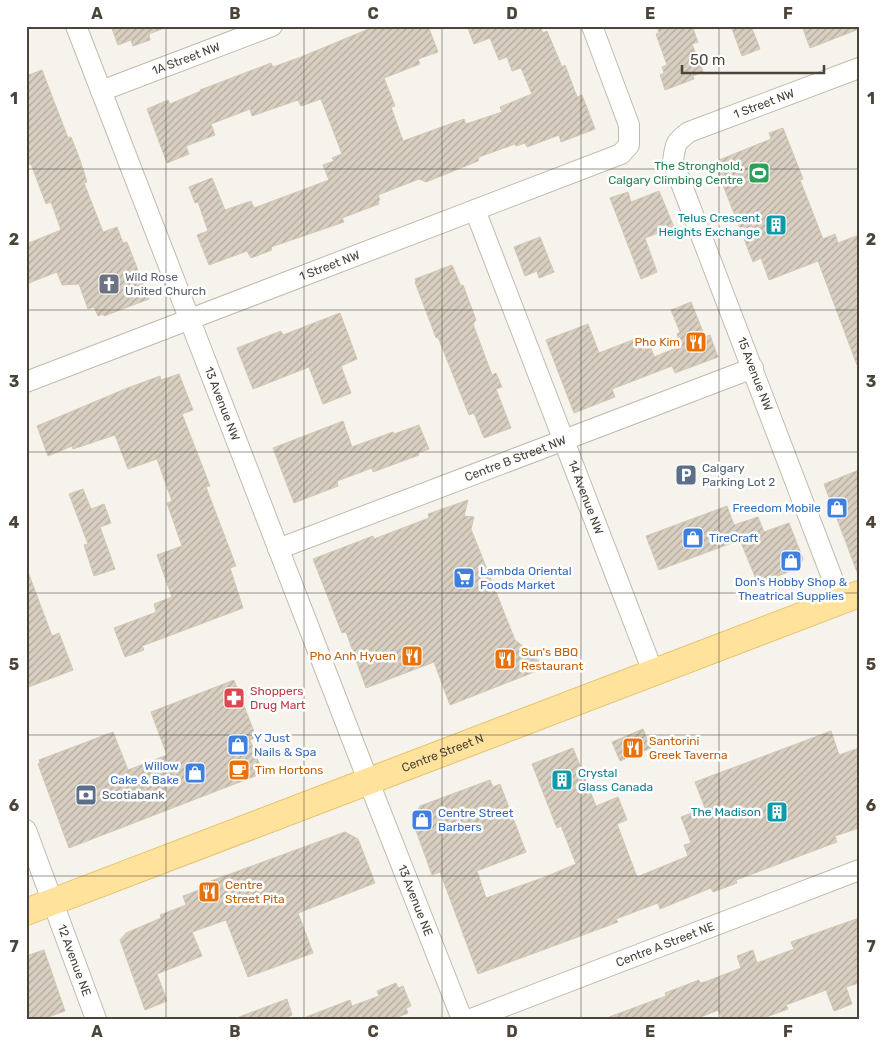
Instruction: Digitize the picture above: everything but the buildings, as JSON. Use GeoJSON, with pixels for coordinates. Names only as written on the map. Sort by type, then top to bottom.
{"type":"FeatureCollection","features":[{"type":"Feature","properties":{"kind":"main road","name":"Centre Street N"},"geometry":{"type":"LineString","coordinates":[[26,912],[850,597]]}},
{"type":"Feature","properties":{"kind":"street","name":"13 Avenue NW"},"geometry":{"type":"LineString","coordinates":[[76,26],[368,781]]}},
{"type":"Feature","properties":{"kind":"street","name":"1A Street NW"},"geometry":{"type":"LineString","coordinates":[[101,91],[272,26]]}},
{"type":"Feature","properties":{"kind":"street","name":"1 Street NW"},"geometry":{"type":"LineString","coordinates":[[26,382],[616,156],[629,145],[629,125],[592,26]]}},
{"type":"Feature","properties":{"kind":"street","name":"1 Street NW"},"geometry":{"type":"LineString","coordinates":[[674,146],[688,132],[859,68]]}},
{"type":"Feature","properties":{"kind":"street","name":"15 Avenue NW"},"geometry":{"type":"LineString","coordinates":[[674,146],[673,162],[753,368],[850,597]]}},
{"type":"Feature","properties":{"kind":"street","name":"14 Avenue NW"},"geometry":{"type":"LineString","coordinates":[[475,210],[653,672]]}},
{"type":"Feature","properties":{"kind":"street","name":"Centre B Street NW"},"geometry":{"type":"LineString","coordinates":[[278,549],[753,368]]}},
{"type":"Feature","properties":{"kind":"street","name":"13 Avenue NE"},"geometry":{"type":"LineString","coordinates":[[368,781],[462,1019]]}},
{"type":"Feature","properties":{"kind":"street","name":"12 Avenue NE"},"geometry":{"type":"LineString","coordinates":[[26,830],[96,1019]]}},
{"type":"Feature","properties":{"kind":"street","name":"Centre A Street NE"},"geometry":{"type":"LineString","coordinates":[[471,1019],[859,870]]}},
{"type":"Feature","properties":{"kind":"place","name":"The Stronghold, Calgary Climbing Centre"},"geometry":{"type":"Point","coordinates":[759,173]}},
{"type":"Feature","properties":{"kind":"place","name":"Telus Crescent Heights Exchange"},"geometry":{"type":"Point","coordinates":[776,225]}},
{"type":"Feature","properties":{"kind":"place","name":"Wild Rose United Church"},"geometry":{"type":"Point","coordinates":[109,284]}},
{"type":"Feature","properties":{"kind":"place","name":"Pho Kim"},"geometry":{"type":"Point","coordinates":[696,342]}},
{"type":"Feature","properties":{"kind":"place","name":"Calgary Parking Lot 2"},"geometry":{"type":"Point","coordinates":[686,475]}},
{"type":"Feature","properties":{"kind":"place","name":"Freedom Mobile"},"geometry":{"type":"Point","coordinates":[837,508]}},
{"type":"Feature","properties":{"kind":"place","name":"TireCraft"},"geometry":{"type":"Point","coordinates":[693,538]}},
{"type":"Feature","properties":{"kind":"place","name":"Don's Hobby Shop & Theatrical Supplies"},"geometry":{"type":"Point","coordinates":[791,561]}},
{"type":"Feature","properties":{"kind":"place","name":"Lambda Oriental Foods Market"},"geometry":{"type":"Point","coordinates":[464,578]}},
{"type":"Feature","properties":{"kind":"place","name":"Pho Anh Hyuen"},"geometry":{"type":"Point","coordinates":[412,656]}},
{"type":"Feature","properties":{"kind":"place","name":"Sun's BBQ Restaurant"},"geometry":{"type":"Point","coordinates":[505,659]}},
{"type":"Feature","properties":{"kind":"place","name":"Shoppers Drug Mart"},"geometry":{"type":"Point","coordinates":[234,698]}},
{"type":"Feature","properties":{"kind":"place","name":"Y Just Nails & Spa"},"geometry":{"type":"Point","coordinates":[238,745]}},
{"type":"Feature","properties":{"kind":"place","name":"Santorini Greek Taverna"},"geometry":{"type":"Point","coordinates":[633,748]}},
{"type":"Feature","properties":{"kind":"place","name":"Tim Hortons"},"geometry":{"type":"Point","coordinates":[239,770]}},
{"type":"Feature","properties":{"kind":"place","name":"Willow Cake & Bake"},"geometry":{"type":"Point","coordinates":[195,773]}},
{"type":"Feature","properties":{"kind":"place","name":"Crystal Glass Canada"},"geometry":{"type":"Point","coordinates":[562,780]}},
{"type":"Feature","properties":{"kind":"place","name":"Scotiabank"},"geometry":{"type":"Point","coordinates":[86,795]}},
{"type":"Feature","properties":{"kind":"place","name":"The Madison"},"geometry":{"type":"Point","coordinates":[777,812]}},
{"type":"Feature","properties":{"kind":"place","name":"Centre Street Barbers"},"geometry":{"type":"Point","coordinates":[422,820]}},
{"type":"Feature","properties":{"kind":"place","name":"Centre Street Pita"},"geometry":{"type":"Point","coordinates":[209,892]}}]}
